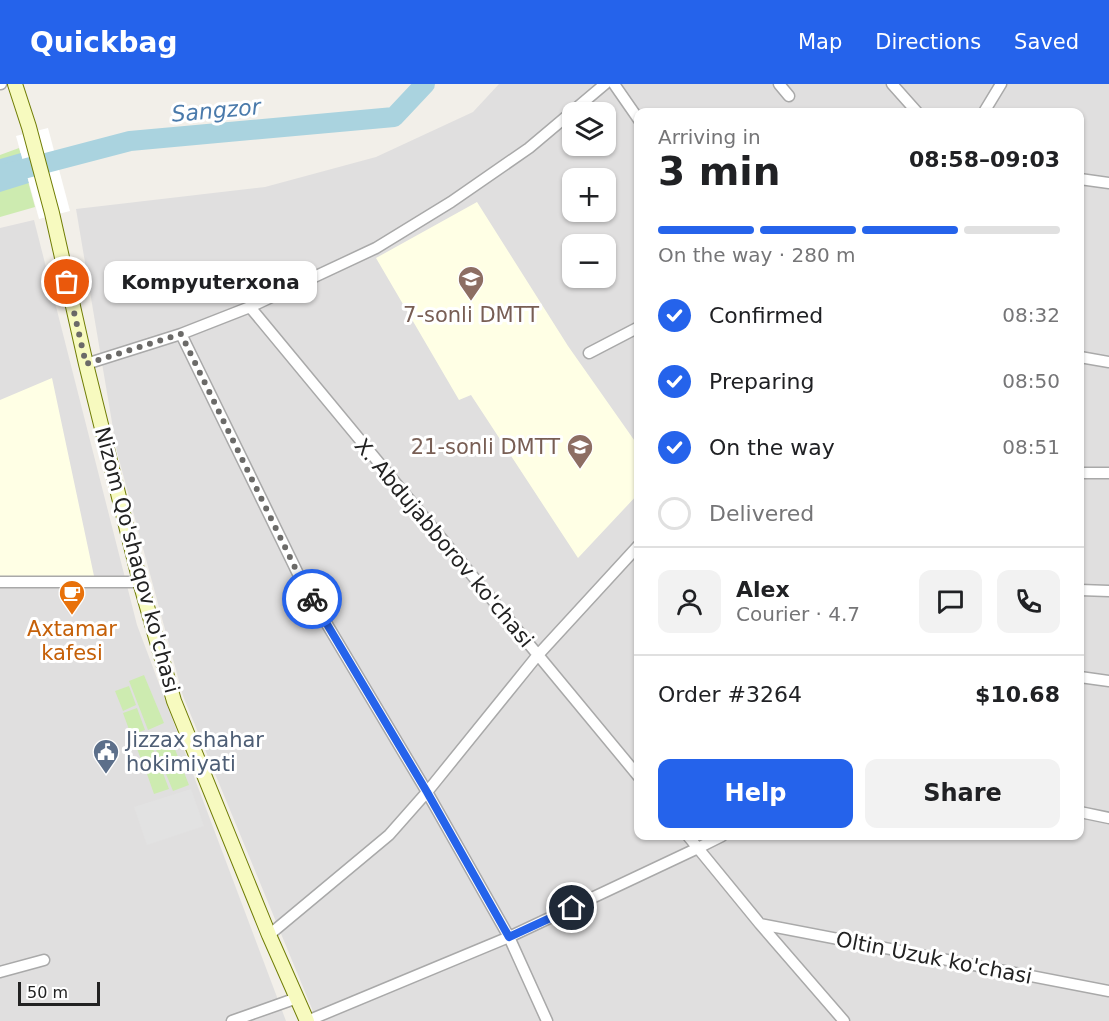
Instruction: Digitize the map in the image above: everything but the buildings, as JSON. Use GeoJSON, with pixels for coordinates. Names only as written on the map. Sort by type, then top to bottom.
{"type":"FeatureCollection","features":[{"type":"Feature","properties":{"kind":"main road","name":"Nizom Qo'shaqov ko'chasi"},"geometry":{"type":"LineString","coordinates":[[15,84],[52,213],[86,364],[140,582],[174,701],[269,935],[307,1021]]}},
{"type":"Feature","properties":{"kind":"street"},"geometry":{"type":"LineString","coordinates":[[86,364],[181,334],[250,307],[376,248],[451,202],[529,148],[605,84]]}},
{"type":"Feature","properties":{"kind":"street"},"geometry":{"type":"LineString","coordinates":[[614,84],[634,113]]}},
{"type":"Feature","properties":{"kind":"street"},"geometry":{"type":"LineString","coordinates":[[779,84],[789,96]]}},
{"type":"Feature","properties":{"kind":"street"},"geometry":{"type":"LineString","coordinates":[[891,84],[913,108]]}},
{"type":"Feature","properties":{"kind":"street"},"geometry":{"type":"LineString","coordinates":[[986,108],[1001,84]]}},
{"type":"Feature","properties":{"kind":"street"},"geometry":{"type":"LineString","coordinates":[[1084,180],[1109,183]]}},
{"type":"Feature","properties":{"kind":"street","name":"X. Abdujabborov ko'chasi"},"geometry":{"type":"LineString","coordinates":[[250,307],[634,771]]}},
{"type":"Feature","properties":{"kind":"street"},"geometry":{"type":"LineString","coordinates":[[589,352],[634,330]]}},
{"type":"Feature","properties":{"kind":"street"},"geometry":{"type":"LineString","coordinates":[[181,334],[303,584],[427,792],[509,937],[547,1021]]}},
{"type":"Feature","properties":{"kind":"street"},"geometry":{"type":"LineString","coordinates":[[1084,358],[1109,362]]}},
{"type":"Feature","properties":{"kind":"street"},"geometry":{"type":"LineString","coordinates":[[1084,473],[1109,473]]}},
{"type":"Feature","properties":{"kind":"street"},"geometry":{"type":"LineString","coordinates":[[269,935],[388,835],[427,792],[537,656],[634,550]]}},
{"type":"Feature","properties":{"kind":"street"},"geometry":{"type":"LineString","coordinates":[[0,582],[140,582]]}},
{"type":"Feature","properties":{"kind":"street"},"geometry":{"type":"LineString","coordinates":[[1084,590],[1109,591]]}},
{"type":"Feature","properties":{"kind":"street"},"geometry":{"type":"LineString","coordinates":[[1084,678],[1109,681]]}},
{"type":"Feature","properties":{"kind":"street"},"geometry":{"type":"LineString","coordinates":[[1084,813],[1109,818]]}},
{"type":"Feature","properties":{"kind":"street"},"geometry":{"type":"LineString","coordinates":[[691,840],[844,1021]]}},
{"type":"Feature","properties":{"kind":"street"},"geometry":{"type":"LineString","coordinates":[[307,1021],[509,937],[714,840]]}},
{"type":"Feature","properties":{"kind":"street","name":"Oltin Uzuk ko'chasi"},"geometry":{"type":"LineString","coordinates":[[760,924],[1109,992]]}},
{"type":"Feature","properties":{"kind":"street"},"geometry":{"type":"LineString","coordinates":[[0,972],[44,960]]}},
{"type":"Feature","properties":{"kind":"street"},"geometry":{"type":"LineString","coordinates":[[232,1021],[297,998]]}},
{"type":"Feature","properties":{"kind":"shaded area"},"geometry":{"type":"Polygon","coordinates":[[[499,84],[1109,84],[1109,1021],[317,1021],[183,696],[117,452],[76,209],[265,187],[376,157],[473,112],[499,84]]]}},
{"type":"Feature","properties":{"kind":"shaded area"},"geometry":{"type":"Polygon","coordinates":[[[477,202],[568,346],[634,440],[634,498],[578,558],[471,395],[459,400],[376,258],[477,202]]]}},
{"type":"Feature","properties":{"kind":"shaded area"},"geometry":{"type":"Polygon","coordinates":[[[34,220],[137,625],[286,1021],[0,1021],[0,228],[34,220]]]}},
{"type":"Feature","properties":{"kind":"shaded area"},"geometry":{"type":"Polygon","coordinates":[[[52,378],[94,576],[0,578],[0,400],[52,378]]]}},
{"type":"Feature","properties":{"kind":"shaded area"},"geometry":{"type":"Polygon","coordinates":[[[191,789],[204,826],[147,845],[134,807],[191,789]]]}},
{"type":"Feature","properties":{"kind":"green space"},"geometry":{"type":"Polygon","coordinates":[[[19,148],[35,207],[0,217],[0,155],[19,148]]]}},
{"type":"Feature","properties":{"kind":"green space"},"geometry":{"type":"Polygon","coordinates":[[[144,675],[164,723],[148,730],[129,681],[144,675]]]}},
{"type":"Feature","properties":{"kind":"green space"},"geometry":{"type":"Polygon","coordinates":[[[129,686],[136,705],[123,711],[115,691],[129,686]]]}},
{"type":"Feature","properties":{"kind":"green space"},"geometry":{"type":"Polygon","coordinates":[[[137,708],[145,730],[131,735],[123,713],[137,708]]]}},
{"type":"Feature","properties":{"kind":"green space"},"geometry":{"type":"Polygon","coordinates":[[[169,734],[189,785],[173,791],[152,740],[169,734]]]}},
{"type":"Feature","properties":{"kind":"green space"},"geometry":{"type":"Polygon","coordinates":[[[150,741],[159,765],[145,770],[136,746],[150,741]]]}},
{"type":"Feature","properties":{"kind":"green space"},"geometry":{"type":"Polygon","coordinates":[[[161,768],[169,789],[154,794],[147,774],[161,768]]]}},
{"type":"Feature","properties":{"kind":"water"},"geometry":{"type":"Polygon","coordinates":[[[21,153],[29,183],[0,192],[0,159],[21,153]]]}},
{"type":"Feature","properties":{"kind":"pier"},"geometry":{"type":"Polygon","coordinates":[[[48,128],[70,211],[39,219],[16,136],[48,128]]]}},
{"type":"Feature","properties":{"kind":"waterway","name":"Sangzor"},"geometry":{"type":"LineString","coordinates":[[0,175],[130,141],[394,117],[425,84]]}},
{"type":"Feature","properties":{"kind":"way so far"},"geometry":{"type":"LineString","coordinates":[[67,282],[86,364],[181,334],[312,599]]}},
{"type":"Feature","properties":{"kind":"place","name":"Kompyuterxona"},"geometry":{"type":"Point","coordinates":[67,282]}},
{"type":"Feature","properties":{"kind":"place","name":"7-sonli DMTT"},"geometry":{"type":"Point","coordinates":[471,302]}},
{"type":"Feature","properties":{"kind":"place","name":"21-sonli DMTT"},"geometry":{"type":"Point","coordinates":[580,470]}},
{"type":"Feature","properties":{"kind":"place","name":"Axtamar kafesi"},"geometry":{"type":"Point","coordinates":[72,616]}},
{"type":"Feature","properties":{"kind":"place","name":"Jizzax shahar hokimiyati"},"geometry":{"type":"Point","coordinates":[106,775]}},
{"type":"Feature","properties":{"kind":"route"},"geometry":{"type":"LineString","coordinates":[[312,599],[427,792],[509,937],[572,908]]}}]}
